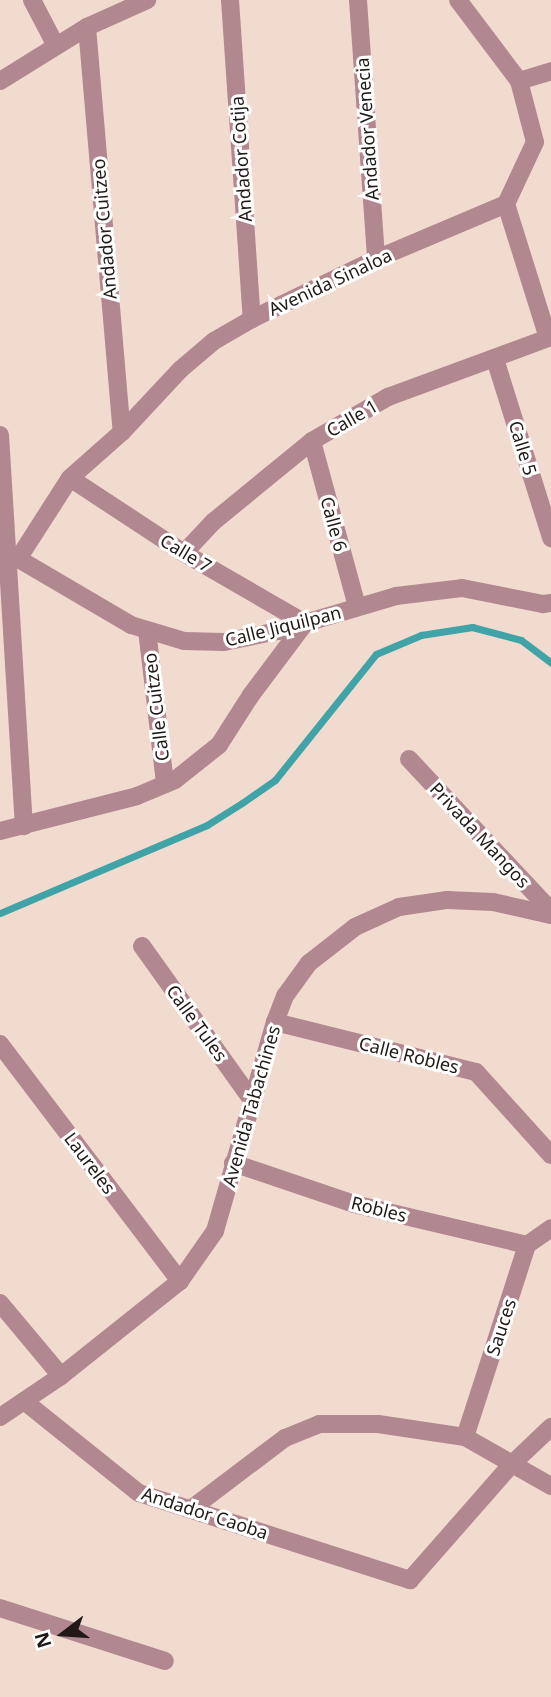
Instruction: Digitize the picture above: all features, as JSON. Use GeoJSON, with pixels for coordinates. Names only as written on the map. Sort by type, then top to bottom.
{"type":"FeatureCollection","features":[{"type":"Feature","properties":{"kind":"street"},"geometry":{"type":"LineString","coordinates":[[0,81],[87,27],[147,0]]}},
{"type":"Feature","properties":{"kind":"street","name":"Andador Cotija"},"geometry":{"type":"LineString","coordinates":[[230,0],[252,319]]}},
{"type":"Feature","properties":{"kind":"street","name":"Andador Venecia"},"geometry":{"type":"LineString","coordinates":[[358,0],[376,259]]}},
{"type":"Feature","properties":{"kind":"street"},"geometry":{"type":"LineString","coordinates":[[458,0],[519,81],[534,142],[506,204],[550,337]]}},
{"type":"Feature","properties":{"kind":"street"},"geometry":{"type":"LineString","coordinates":[[37,2],[56,46]]}},
{"type":"Feature","properties":{"kind":"street","name":"Andador Cuitzeo"},"geometry":{"type":"LineString","coordinates":[[87,27],[122,432]]}},
{"type":"Feature","properties":{"kind":"street"},"geometry":{"type":"LineString","coordinates":[[519,81],[551,71]]}},
{"type":"Feature","properties":{"kind":"street","name":"Avenida Sinaloa"},"geometry":{"type":"LineString","coordinates":[[8,553],[70,478],[122,432],[181,369],[214,341],[252,319],[376,259],[506,204]]}},
{"type":"Feature","properties":{"kind":"street","name":"Calle 1"},"geometry":{"type":"LineString","coordinates":[[184,553],[213,522],[312,441],[388,397],[550,337]]}},
{"type":"Feature","properties":{"kind":"street","name":"Calle 5"},"geometry":{"type":"LineString","coordinates":[[495,359],[551,538]]}},
{"type":"Feature","properties":{"kind":"street"},"geometry":{"type":"LineString","coordinates":[[0,435],[24,826]]}},
{"type":"Feature","properties":{"kind":"street","name":"Calle 6"},"geometry":{"type":"LineString","coordinates":[[312,441],[357,607]]}},
{"type":"Feature","properties":{"kind":"street","name":"Calle 7"},"geometry":{"type":"LineString","coordinates":[[70,478],[184,553],[305,623]]}},
{"type":"Feature","properties":{"kind":"street","name":"Calle Jiquilpan"},"geometry":{"type":"LineString","coordinates":[[8,553],[131,625],[184,641],[224,642],[305,623],[396,596],[462,588],[548,606]]}},
{"type":"Feature","properties":{"kind":"street"},"geometry":{"type":"LineString","coordinates":[[0,831],[138,796],[175,780],[219,745],[251,695],[305,623]]}},
{"type":"Feature","properties":{"kind":"street","name":"Calle Cuitzeo"},"geometry":{"type":"LineString","coordinates":[[147,630],[165,785]]}},
{"type":"Feature","properties":{"kind":"street","name":"Privada Mangos"},"geometry":{"type":"LineString","coordinates":[[409,759],[551,913]]}},
{"type":"Feature","properties":{"kind":"street","name":"Avenida Tabachines"},"geometry":{"type":"LineString","coordinates":[[0,1417],[61,1376],[180,1281],[215,1231],[275,1022],[285,996],[309,963],[355,927],[399,907],[447,900],[493,902],[551,913]]}},
{"type":"Feature","properties":{"kind":"street","name":"Calle Tules"},"geometry":{"type":"LineString","coordinates":[[142,947],[252,1100]]}},
{"type":"Feature","properties":{"kind":"street","name":"Calle Robles"},"geometry":{"type":"LineString","coordinates":[[275,1022],[476,1072],[551,1154]]}},
{"type":"Feature","properties":{"kind":"street","name":"Laureles"},"geometry":{"type":"LineString","coordinates":[[0,1044],[180,1281]]}},
{"type":"Feature","properties":{"kind":"street","name":"Robles"},"geometry":{"type":"LineString","coordinates":[[233,1163],[354,1204],[527,1245]]}},
{"type":"Feature","properties":{"kind":"street"},"geometry":{"type":"LineString","coordinates":[[527,1245],[551,1228]]}},
{"type":"Feature","properties":{"kind":"street","name":"Sauces"},"geometry":{"type":"LineString","coordinates":[[466,1437],[527,1245]]}},
{"type":"Feature","properties":{"kind":"street"},"geometry":{"type":"LineString","coordinates":[[0,1303],[61,1376]]}},
{"type":"Feature","properties":{"kind":"street","name":"Andador Caoba"},"geometry":{"type":"LineString","coordinates":[[24,1401],[139,1493],[410,1580],[512,1464]]}},
{"type":"Feature","properties":{"kind":"street"},"geometry":{"type":"LineString","coordinates":[[191,1509],[285,1438],[319,1424],[378,1423],[466,1437],[551,1486]]}},
{"type":"Feature","properties":{"kind":"street"},"geometry":{"type":"LineString","coordinates":[[512,1464],[551,1427]]}},
{"type":"Feature","properties":{"kind":"street"},"geometry":{"type":"LineString","coordinates":[[0,1608],[165,1661]]}},
{"type":"Feature","properties":{"kind":"waterway"},"geometry":{"type":"LineString","coordinates":[[0,913],[207,825],[242,803],[275,780],[376,654],[421,635],[472,627],[521,640],[551,663]]}}]}
